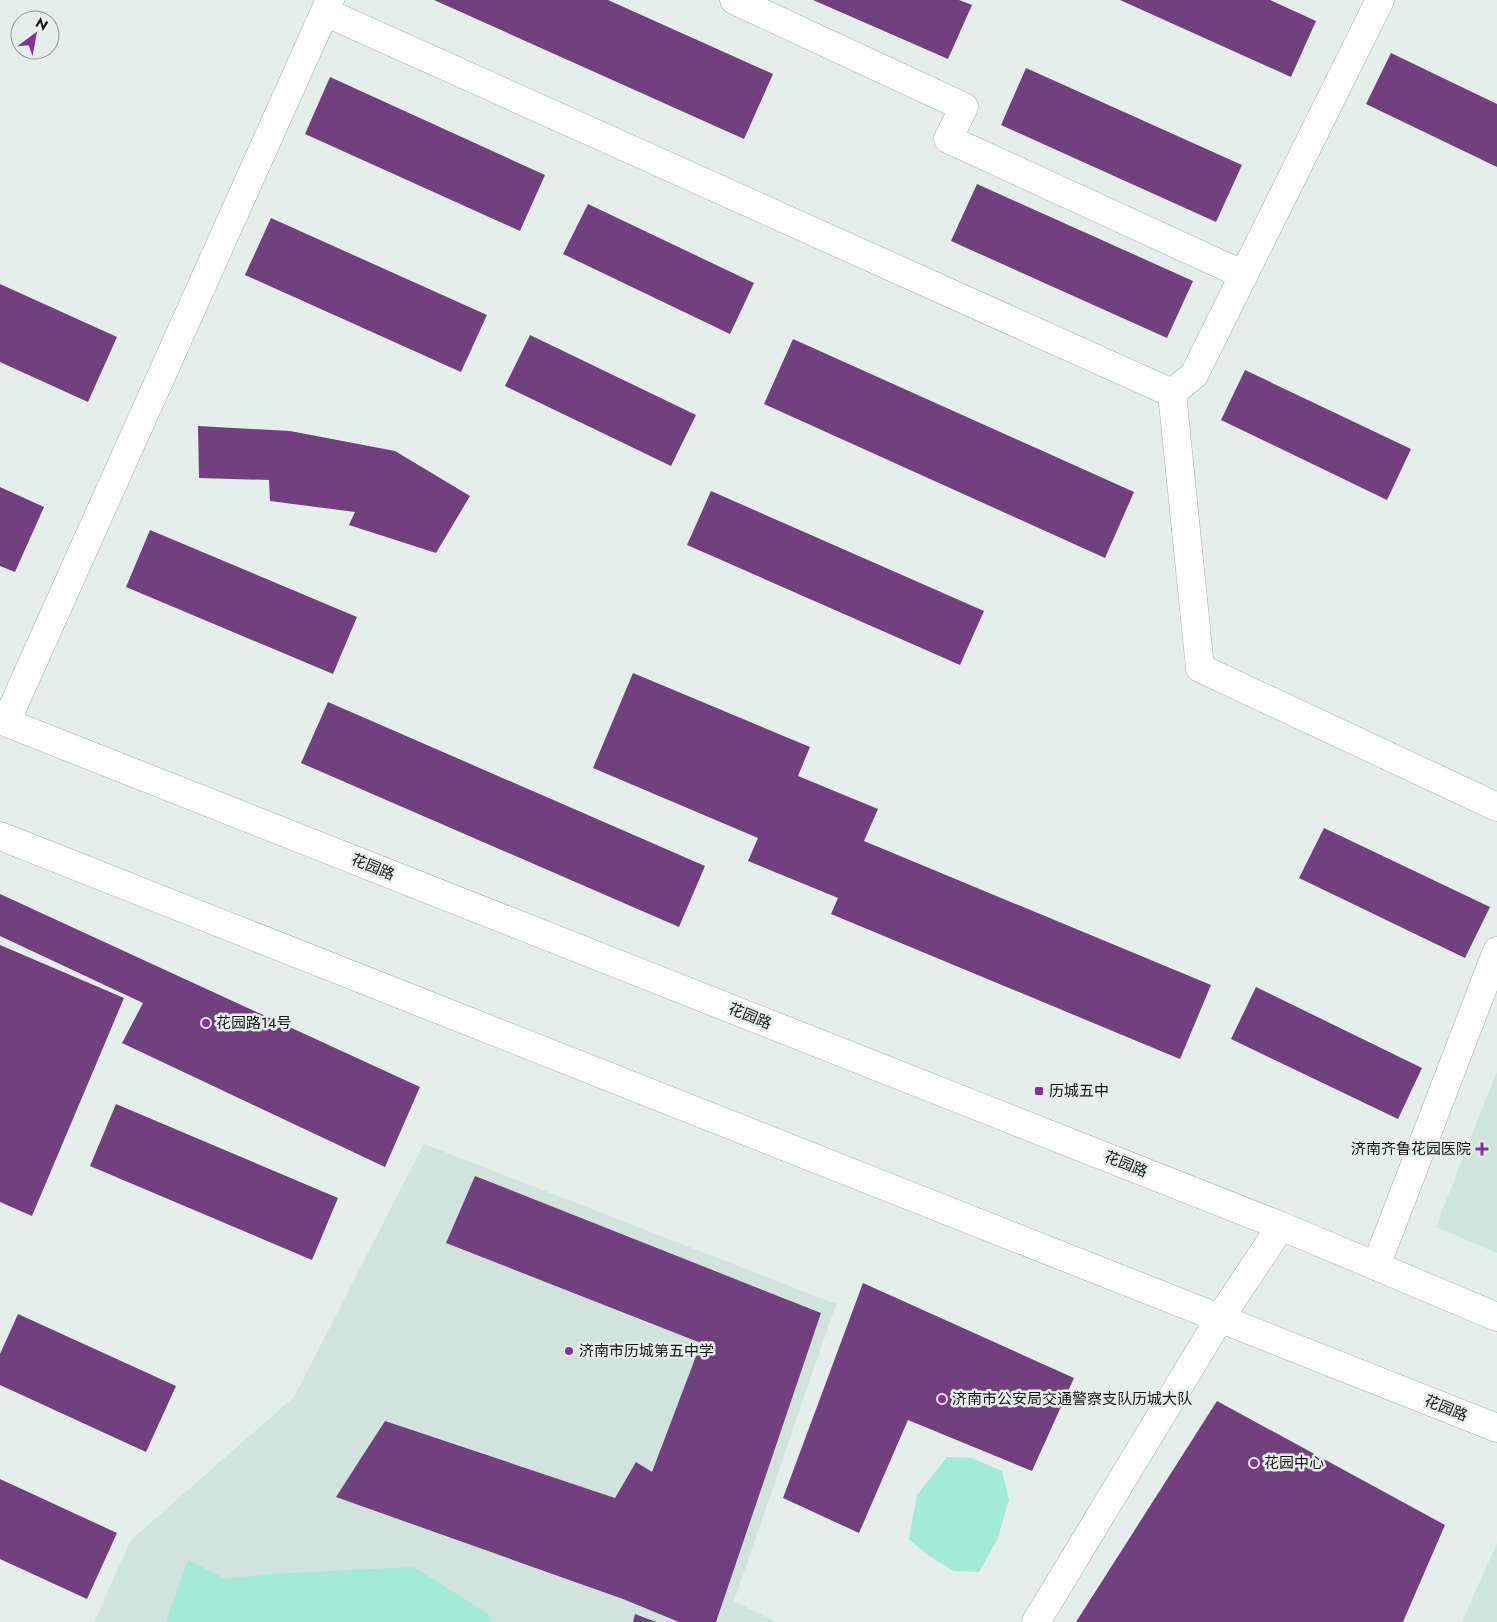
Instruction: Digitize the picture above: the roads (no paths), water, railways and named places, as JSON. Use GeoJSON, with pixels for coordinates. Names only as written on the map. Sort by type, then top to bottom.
{"type":"FeatureCollection","features":[{"type":"Feature","properties":{"kind":"street"},"geometry":{"type":"LineString","coordinates":[[734,0],[964,107],[948,139],[1244,275]]}},
{"type":"Feature","properties":{"kind":"street"},"geometry":{"type":"LineString","coordinates":[[1172,393],[1194,376],[1380,0]]}},
{"type":"Feature","properties":{"kind":"street"},"geometry":{"type":"LineString","coordinates":[[3,721],[328,6],[1172,393]]}},
{"type":"Feature","properties":{"kind":"street"},"geometry":{"type":"LineString","coordinates":[[1172,393],[1200,668],[1497,807]]}},
{"type":"Feature","properties":{"kind":"street","name":"花园路"},"geometry":{"type":"LineString","coordinates":[[3,721],[1281,1226],[1497,1317]]}},
{"type":"Feature","properties":{"kind":"street","name":"花园路"},"geometry":{"type":"LineString","coordinates":[[0,836],[1497,1428]]}},
{"type":"Feature","properties":{"kind":"street"},"geometry":{"type":"LineString","coordinates":[[1376,1266],[1497,951]]}},
{"type":"Feature","properties":{"kind":"street"},"geometry":{"type":"LineString","coordinates":[[1036,1622],[1220,1318],[1281,1226]]}},
{"type":"Feature","properties":{"kind":"place","name":"花园路14号"},"geometry":{"type":"Point","coordinates":[206,1023]}},
{"type":"Feature","properties":{"kind":"place","name":"历城五中"},"geometry":{"type":"Point","coordinates":[1039,1091]}},
{"type":"Feature","properties":{"kind":"place","name":"济南齐鲁花园医院"},"geometry":{"type":"Point","coordinates":[1482,1149]}},
{"type":"Feature","properties":{"kind":"place","name":"济南市历城第五中学"},"geometry":{"type":"Point","coordinates":[569,1351]}},
{"type":"Feature","properties":{"kind":"place","name":"济南市公安局交通警察支队历城大队"},"geometry":{"type":"Point","coordinates":[942,1399]}},
{"type":"Feature","properties":{"kind":"place","name":"花园中心"},"geometry":{"type":"Point","coordinates":[1254,1463]}}]}
